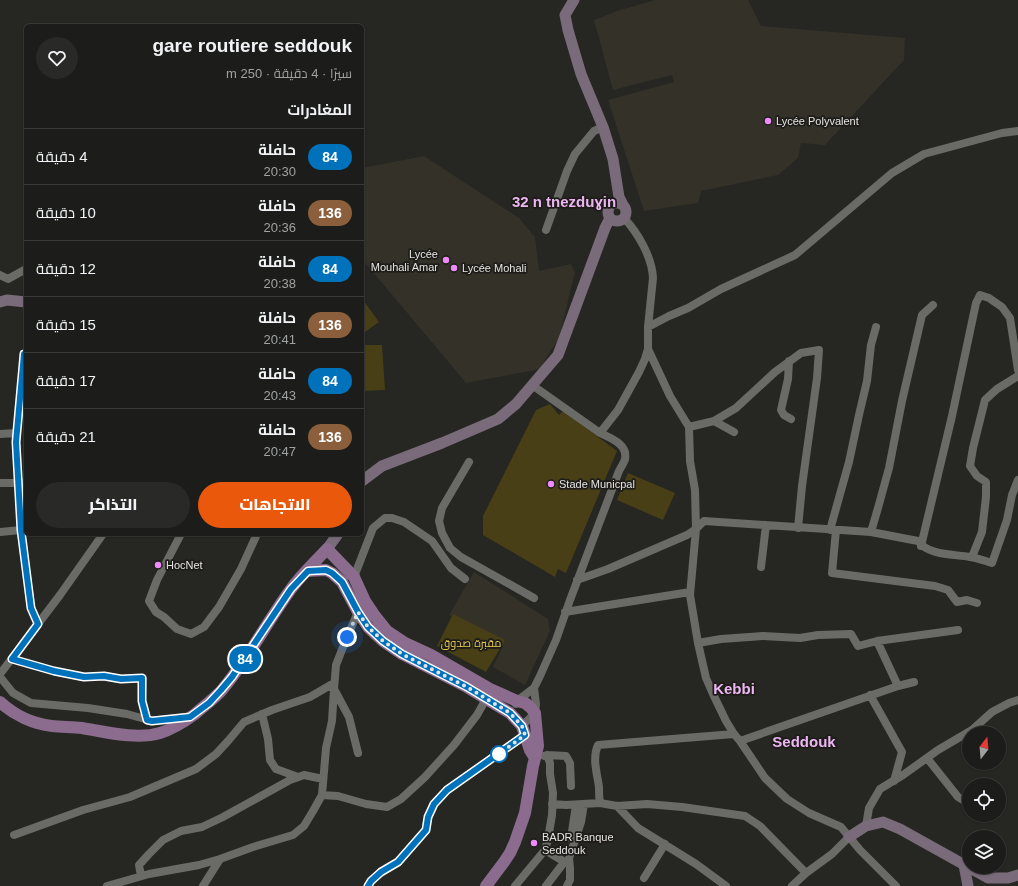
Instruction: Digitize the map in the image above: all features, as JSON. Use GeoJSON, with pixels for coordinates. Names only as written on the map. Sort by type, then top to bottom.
{"type":"FeatureCollection","features":[{"type":"Feature","properties":{"kind":"main road"},"geometry":{"type":"LineString","coordinates":[[0,702],[20,717],[50,725],[145,736],[160,733],[173,728],[209,703],[221,690],[239,668],[291,589],[328,549],[354,578],[375,616],[388,630],[405,643],[431,655],[490,689],[525,703],[530,707],[535,713],[538,746],[541,756]]}},
{"type":"Feature","properties":{"kind":"main road"},"geometry":{"type":"LineString","coordinates":[[308,571],[326,570],[342,582],[368,627],[383,641],[402,654],[467,687],[510,713],[523,730],[530,750],[541,756]]}},
{"type":"Feature","properties":{"kind":"main road"},"geometry":{"type":"LineString","coordinates":[[486,886],[504,862],[515,842],[525,813],[533,766],[541,756]]}},
{"type":"Feature","properties":{"kind":"street"},"geometry":{"type":"LineString","coordinates":[[574,0],[565,15],[568,30],[581,74],[603,127],[613,159],[618,192],[618,204],[626,211],[624,218],[616,221],[610,218],[608,208],[618,204]]}},
{"type":"Feature","properties":{"kind":"street"},"geometry":{"type":"LineString","coordinates":[[546,230],[567,171],[575,154],[594,131],[603,127]]}},
{"type":"Feature","properties":{"kind":"street"},"geometry":{"type":"LineString","coordinates":[[648,327],[688,308],[721,289],[795,255],[892,173],[924,154],[1002,133],[1018,131]]}},
{"type":"Feature","properties":{"kind":"street"},"geometry":{"type":"LineString","coordinates":[[364,480],[382,466],[442,443],[498,419],[516,404],[558,355],[610,218]]}},
{"type":"Feature","properties":{"kind":"street"},"geometry":{"type":"LineString","coordinates":[[600,433],[618,410],[639,372],[648,348],[648,327],[653,278],[652,265],[637,234],[624,218]]}},
{"type":"Feature","properties":{"kind":"street"},"geometry":{"type":"LineString","coordinates":[[0,275],[8,279],[24,270]]}},
{"type":"Feature","properties":{"kind":"street"},"geometry":{"type":"LineString","coordinates":[[921,546],[952,416],[976,303],[980,295],[989,298],[1002,308],[1010,318],[1018,370]]}},
{"type":"Feature","properties":{"kind":"street"},"geometry":{"type":"LineString","coordinates":[[0,302],[8,300],[24,302]]}},
{"type":"Feature","properties":{"kind":"street"},"geometry":{"type":"LineString","coordinates":[[871,532],[889,468],[920,321],[922,315],[933,305]]}},
{"type":"Feature","properties":{"kind":"street"},"geometry":{"type":"LineString","coordinates":[[876,327],[871,345],[867,381],[833,530],[832,573],[935,586],[948,590],[957,602],[967,600],[977,603]]}},
{"type":"Feature","properties":{"kind":"street"},"geometry":{"type":"LineString","coordinates":[[648,348],[670,396],[689,427],[690,461],[695,490],[696,529],[690,595],[698,643],[706,678],[726,721],[765,778],[787,799],[809,813],[841,827],[865,856],[896,886]]}},
{"type":"Feature","properties":{"kind":"street"},"geometry":{"type":"LineString","coordinates":[[689,427],[714,421],[736,408],[789,361],[801,353],[819,350],[817,378],[802,486],[798,528]]}},
{"type":"Feature","properties":{"kind":"street"},"geometry":{"type":"LineString","coordinates":[[24,354],[16,442],[22,483],[21,530],[31,608],[38,624]]}},
{"type":"Feature","properties":{"kind":"street"},"geometry":{"type":"LineString","coordinates":[[789,361],[788,379],[781,410],[784,415],[790,419]]}},
{"type":"Feature","properties":{"kind":"street"},"geometry":{"type":"LineString","coordinates":[[972,557],[982,532],[986,482],[977,476],[970,466],[985,400],[997,389],[1018,376]]}},
{"type":"Feature","properties":{"kind":"street"},"geometry":{"type":"LineString","coordinates":[[510,713],[517,701],[534,688],[540,676],[556,640],[565,612],[619,470],[625,460],[624,449],[618,442],[600,433],[532,385]]}},
{"type":"Feature","properties":{"kind":"street"},"geometry":{"type":"LineString","coordinates":[[714,421],[734,432]]}},
{"type":"Feature","properties":{"kind":"street"},"geometry":{"type":"LineString","coordinates":[[0,434],[17,433]]}},
{"type":"Feature","properties":{"kind":"street"},"geometry":{"type":"LineString","coordinates":[[469,462],[442,508],[439,521],[442,533],[450,548],[461,557],[534,598]]}},
{"type":"Feature","properties":{"kind":"street"},"geometry":{"type":"LineString","coordinates":[[577,580],[623,563],[687,534],[696,529],[704,521],[871,532],[918,541],[921,546],[939,553],[972,557],[992,563],[1007,520],[1012,495],[1018,480]]}},
{"type":"Feature","properties":{"kind":"street"},"geometry":{"type":"LineString","coordinates":[[0,483],[22,483]]}},
{"type":"Feature","properties":{"kind":"street"},"geometry":{"type":"LineString","coordinates":[[354,578],[373,528],[385,518],[392,518],[404,522],[432,542],[451,568],[466,579]]}},
{"type":"Feature","properties":{"kind":"street"},"geometry":{"type":"LineString","coordinates":[[761,567],[766,526]]}},
{"type":"Feature","properties":{"kind":"street"},"geometry":{"type":"LineString","coordinates":[[0,532],[21,530]]}},
{"type":"Feature","properties":{"kind":"street"},"geometry":{"type":"LineString","coordinates":[[102,536],[0,676],[13,693],[31,703],[88,708],[127,714],[152,721],[190,717]]}},
{"type":"Feature","properties":{"kind":"street"},"geometry":{"type":"LineString","coordinates":[[180,536],[157,580],[149,601],[156,612],[177,629],[191,634],[204,627],[219,607],[241,569],[257,536]]}},
{"type":"Feature","properties":{"kind":"street"},"geometry":{"type":"LineString","coordinates":[[328,549],[337,536]]}},
{"type":"Feature","properties":{"kind":"street"},"geometry":{"type":"LineString","coordinates":[[444,558],[450,548]]}},
{"type":"Feature","properties":{"kind":"street"},"geometry":{"type":"LineString","coordinates":[[565,612],[690,592]]}},
{"type":"Feature","properties":{"kind":"street"},"geometry":{"type":"LineString","coordinates":[[107,886],[149,874],[199,865],[220,859],[293,835],[304,826],[322,795],[326,748],[332,721],[336,665],[358,612]]}},
{"type":"Feature","properties":{"kind":"street"},"geometry":{"type":"LineString","coordinates":[[698,643],[721,639],[763,636],[800,638],[843,633],[851,634],[858,646],[877,641],[958,630]]}},
{"type":"Feature","properties":{"kind":"street"},"geometry":{"type":"LineString","coordinates":[[877,641],[898,686]]}},
{"type":"Feature","properties":{"kind":"street"},"geometry":{"type":"LineString","coordinates":[[12,659],[54,671],[84,677],[104,676],[121,679],[142,678],[142,701],[147,720]]}},
{"type":"Feature","properties":{"kind":"street"},"geometry":{"type":"LineString","coordinates":[[740,741],[792,724],[870,695],[914,682]]}},
{"type":"Feature","properties":{"kind":"street"},"geometry":{"type":"LineString","coordinates":[[14,835],[83,810],[130,797],[196,768],[216,754],[244,722],[272,710],[310,697],[334,686]]}},
{"type":"Feature","properties":{"kind":"street"},"geometry":{"type":"LineString","coordinates":[[334,686],[349,717],[358,753]]}},
{"type":"Feature","properties":{"kind":"street"},"geometry":{"type":"LineString","coordinates":[[368,886],[371,881],[381,872],[398,862],[426,830],[428,817],[434,804],[447,790],[523,730],[535,713],[536,704],[534,688]]}},
{"type":"Feature","properties":{"kind":"street"},"geometry":{"type":"LineString","coordinates":[[870,695],[902,752],[894,781]]}},
{"type":"Feature","properties":{"kind":"street"},"geometry":{"type":"LineString","coordinates":[[322,795],[338,796],[366,804],[387,807],[401,799],[425,777],[454,745],[477,715],[486,699]]}},
{"type":"Feature","properties":{"kind":"street"},"geometry":{"type":"LineString","coordinates":[[866,826],[869,808],[880,789],[972,730],[992,712],[1018,700]]}},
{"type":"Feature","properties":{"kind":"street"},"geometry":{"type":"LineString","coordinates":[[262,714],[268,739],[270,760],[276,769],[298,777]]}},
{"type":"Feature","properties":{"kind":"street"},"geometry":{"type":"LineString","coordinates":[[600,803],[596,762],[596,750],[598,745],[734,734]]}},
{"type":"Feature","properties":{"kind":"street"},"geometry":{"type":"LineString","coordinates":[[541,756],[566,756],[570,763],[571,786]]}},
{"type":"Feature","properties":{"kind":"street"},"geometry":{"type":"LineString","coordinates":[[515,886],[545,850],[552,815],[550,763],[541,756]]}},
{"type":"Feature","properties":{"kind":"street"},"geometry":{"type":"LineString","coordinates":[[927,758],[958,797],[962,800]]}},
{"type":"Feature","properties":{"kind":"street"},"geometry":{"type":"LineString","coordinates":[[141,876],[139,865],[163,840],[181,831],[202,827],[290,780],[304,775],[323,779]]}},
{"type":"Feature","properties":{"kind":"street"},"geometry":{"type":"LineString","coordinates":[[552,804],[566,805],[600,803],[617,806],[647,804],[682,807],[745,816],[760,826],[806,873]]}},
{"type":"Feature","properties":{"kind":"street"},"geometry":{"type":"LineString","coordinates":[[546,886],[562,865],[572,837],[580,804]]}},
{"type":"Feature","properties":{"kind":"street"},"geometry":{"type":"LineString","coordinates":[[567,886],[570,880],[569,858],[581,822],[580,804]]}},
{"type":"Feature","properties":{"kind":"street"},"geometry":{"type":"LineString","coordinates":[[617,806],[638,828],[696,864],[726,886]]}},
{"type":"Feature","properties":{"kind":"street"},"geometry":{"type":"LineString","coordinates":[[792,886],[806,873],[832,854],[849,837],[866,826],[883,822],[900,829],[962,864]]}},
{"type":"Feature","properties":{"kind":"street"},"geometry":{"type":"LineString","coordinates":[[644,878],[665,844]]}},
{"type":"Feature","properties":{"kind":"street"},"geometry":{"type":"LineString","coordinates":[[545,850],[563,861]]}},
{"type":"Feature","properties":{"kind":"street"},"geometry":{"type":"LineString","coordinates":[[203,886],[220,859]]}},
{"type":"Feature","properties":{"kind":"street"},"geometry":{"type":"LineString","coordinates":[[966,874],[968,886]]}},
{"type":"Feature","properties":{"kind":"street"},"geometry":{"type":"LineString","coordinates":[[981,874],[988,878],[1008,878],[1018,875]]}},
{"type":"Feature","properties":{"kind":"shaded area","name":"Lycée Polyvalent"},"geometry":{"type":"Polygon","coordinates":[[[655,0],[748,0],[761,26],[905,38],[904,60],[825,145],[801,143],[798,158],[778,175],[701,191],[698,203],[644,211],[608,100],[674,82],[672,75],[613,90],[594,20],[617,11],[655,0]]]}},
{"type":"Feature","properties":{"kind":"shaded area","name":"Lycée Mohali"},"geometry":{"type":"Polygon","coordinates":[[[424,156],[519,218],[535,237],[539,271],[571,264],[575,272],[559,339],[540,369],[466,383],[364,261],[364,168],[424,156]]]}},
{"type":"Feature","properties":{"kind":"shaded area"},"geometry":{"type":"Polygon","coordinates":[[[474,572],[548,619],[550,631],[525,685],[493,667],[503,646],[495,643],[449,615],[474,572]]]}},
{"type":"Feature","properties":{"kind":"green space"},"geometry":{"type":"Polygon","coordinates":[[[364,301],[379,322],[364,333],[364,301]]]}},
{"type":"Feature","properties":{"kind":"green space"},"geometry":{"type":"Polygon","coordinates":[[[364,345],[382,345],[385,390],[364,391],[364,345]]]}},
{"type":"Feature","properties":{"kind":"green space","name":"Stade Municpal"},"geometry":{"type":"Polygon","coordinates":[[[550,404],[559,415],[563,411],[617,451],[566,573],[558,569],[555,577],[483,535],[483,516],[536,410],[550,404]]]}},
{"type":"Feature","properties":{"kind":"green space"},"geometry":{"type":"Polygon","coordinates":[[[628,473],[675,493],[663,520],[617,500],[628,473]]]}},
{"type":"Feature","properties":{"kind":"green space","name":"مقبرة صدوق"},"geometry":{"type":"Polygon","coordinates":[[[453,614],[505,640],[486,672],[437,646],[453,614]]]}},
{"type":"Feature","properties":{"kind":"bus line","name":"84"},"geometry":{"type":"LineString","coordinates":[[24,354],[16,442],[18,483],[21,530],[31,608],[38,624],[12,659],[54,671],[84,677],[104,676],[121,679],[142,678],[142,701],[147,720],[152,721],[190,717],[209,703],[232,677],[297,582],[308,571],[326,570],[342,582],[368,627],[383,641],[402,654],[467,687],[510,713],[522,726],[525,735],[447,790],[434,804],[428,817],[426,830],[398,862],[381,872],[371,881],[368,886]]}},
{"type":"Feature","properties":{"kind":"place","name":"Lycée Polyvalent"},"geometry":{"type":"Point","coordinates":[768,121]}},
{"type":"Feature","properties":{"kind":"place","name":"Lycée Mouhali Amar"},"geometry":{"type":"Point","coordinates":[446,260]}},
{"type":"Feature","properties":{"kind":"place","name":"Lycée Mohali"},"geometry":{"type":"Point","coordinates":[454,268]}},
{"type":"Feature","properties":{"kind":"place","name":"Stade Municpal"},"geometry":{"type":"Point","coordinates":[551,484]}},
{"type":"Feature","properties":{"kind":"place","name":"HocNet"},"geometry":{"type":"Point","coordinates":[158,565]}},
{"type":"Feature","properties":{"kind":"place","name":"BADR Banque Seddouk"},"geometry":{"type":"Point","coordinates":[534,843]}},
{"type":"Feature","properties":{"kind":"district","name":"32 n tnezduɣin"},"geometry":{"type":"Point","coordinates":[564,201]}},
{"type":"Feature","properties":{"kind":"district","name":"Kebbi"},"geometry":{"type":"Point","coordinates":[734,688]}},
{"type":"Feature","properties":{"kind":"district","name":"Seddouk"},"geometry":{"type":"Point","coordinates":[804,741]}},
{"type":"Feature","properties":{"kind":"route"},"geometry":{"type":"LineString","coordinates":[[347,637],[358,612],[368,627],[383,641],[402,654],[467,687],[510,713],[522,726],[525,735],[495,757],[499,754]]}}]}
